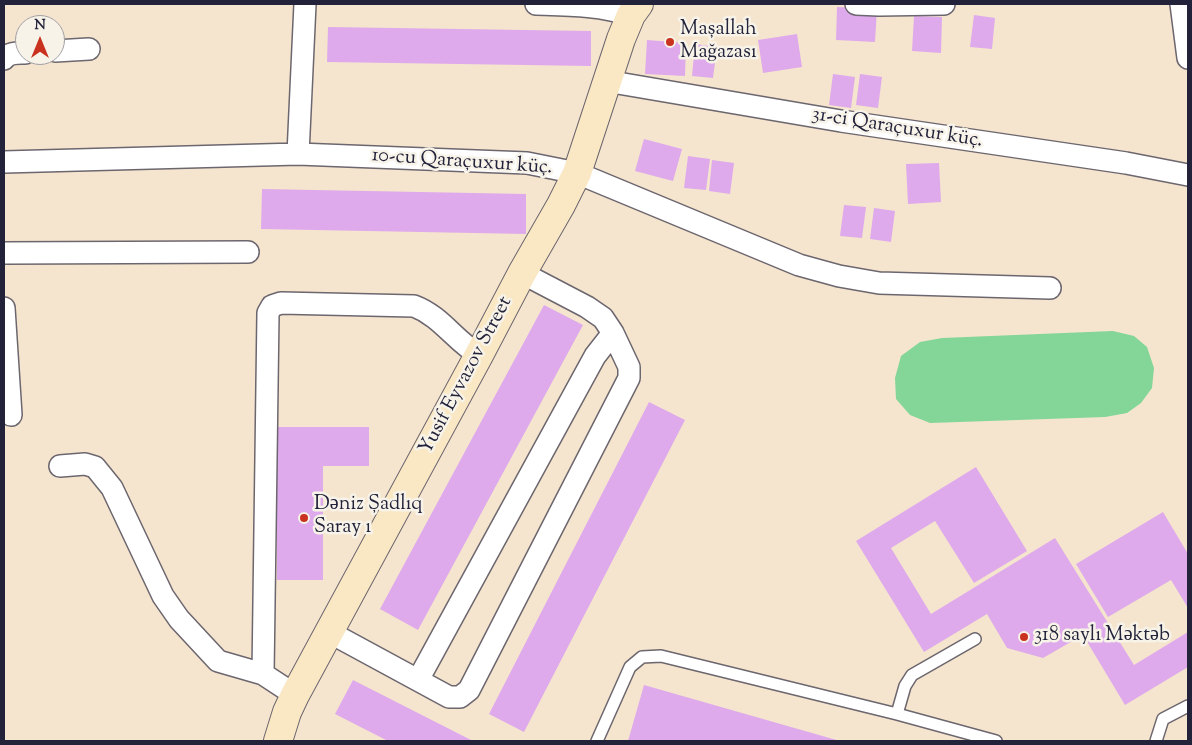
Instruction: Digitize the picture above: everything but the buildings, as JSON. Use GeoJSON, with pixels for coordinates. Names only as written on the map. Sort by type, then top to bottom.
{"type":"FeatureCollection","features":[{"type":"Feature","properties":{"kind":"street"},"geometry":{"type":"LineString","coordinates":[[298,154],[305,4]]}},
{"type":"Feature","properties":{"kind":"street"},"geometry":{"type":"LineString","coordinates":[[536,4],[582,5],[616,10],[635,9]]}},
{"type":"Feature","properties":{"kind":"street"},"geometry":{"type":"LineString","coordinates":[[856,4],[944,4]]}},
{"type":"Feature","properties":{"kind":"street"},"geometry":{"type":"LineString","coordinates":[[1181,4],[1188,58]]}},
{"type":"Feature","properties":{"kind":"street","name":"Yusif Eyvazov Street"},"geometry":{"type":"LineString","coordinates":[[278,741],[294,695],[522,273],[562,205],[577,173],[606,81],[635,9]]}},
{"type":"Feature","properties":{"kind":"street"},"geometry":{"type":"LineString","coordinates":[[65,50],[90,49]]}},
{"type":"Feature","properties":{"kind":"street"},"geometry":{"type":"LineString","coordinates":[[4,59],[6,56],[15,53]]}},
{"type":"Feature","properties":{"kind":"street","name":"31-ci Qaraçuxur küç."},"geometry":{"type":"LineString","coordinates":[[606,81],[841,121],[1126,162],[1188,176]]}},
{"type":"Feature","properties":{"kind":"street","name":"10-cu Qaraçuxur küç."},"geometry":{"type":"LineString","coordinates":[[4,162],[298,154],[527,162],[577,173],[799,265],[839,276],[879,283],[1050,288]]}},
{"type":"Feature","properties":{"kind":"street"},"geometry":{"type":"LineString","coordinates":[[4,253],[248,252]]}},
{"type":"Feature","properties":{"kind":"street"},"geometry":{"type":"LineString","coordinates":[[329,632],[449,697],[460,697],[469,690],[629,378],[629,367],[613,333],[603,318],[587,307],[522,273]]}},
{"type":"Feature","properties":{"kind":"street"},"geometry":{"type":"LineString","coordinates":[[263,674],[268,313],[272,306],[281,303],[414,306],[427,311],[458,341],[479,355]]}},
{"type":"Feature","properties":{"kind":"street"},"geometry":{"type":"LineString","coordinates":[[4,308],[10,415]]}},
{"type":"Feature","properties":{"kind":"street"},"geometry":{"type":"LineString","coordinates":[[418,680],[595,356],[613,333]]}},
{"type":"Feature","properties":{"kind":"street"},"geometry":{"type":"LineString","coordinates":[[60,466],[85,464],[95,467],[112,488],[162,596],[179,619],[218,661],[263,674],[294,695]]}},
{"type":"Feature","properties":{"kind":"lane"},"geometry":{"type":"LineString","coordinates":[[897,714],[905,686],[912,675],[975,639]]}},
{"type":"Feature","properties":{"kind":"lane"},"geometry":{"type":"LineString","coordinates":[[597,741],[630,667],[642,657],[661,656],[897,714],[996,741]]}},
{"type":"Feature","properties":{"kind":"lane"},"geometry":{"type":"LineString","coordinates":[[1156,741],[1163,719],[1188,706]]}},
{"type":"Feature","properties":{"kind":"green space"},"geometry":{"type":"Polygon","coordinates":[[[1113,331],[1134,336],[1147,347],[1154,368],[1152,388],[1141,403],[1127,413],[1105,417],[930,423],[910,415],[896,399],[895,378],[901,356],[920,342],[942,338],[1113,331]]]}},
{"type":"Feature","properties":{"kind":"place","name":"Maşallah Mağazası"},"geometry":{"type":"Point","coordinates":[670,42]}},
{"type":"Feature","properties":{"kind":"place","name":"Dəniz Şadlıq Saray ı"},"geometry":{"type":"Point","coordinates":[304,518]}},
{"type":"Feature","properties":{"kind":"place","name":"318 saylı Məktəb"},"geometry":{"type":"Point","coordinates":[1024,637]}}]}
